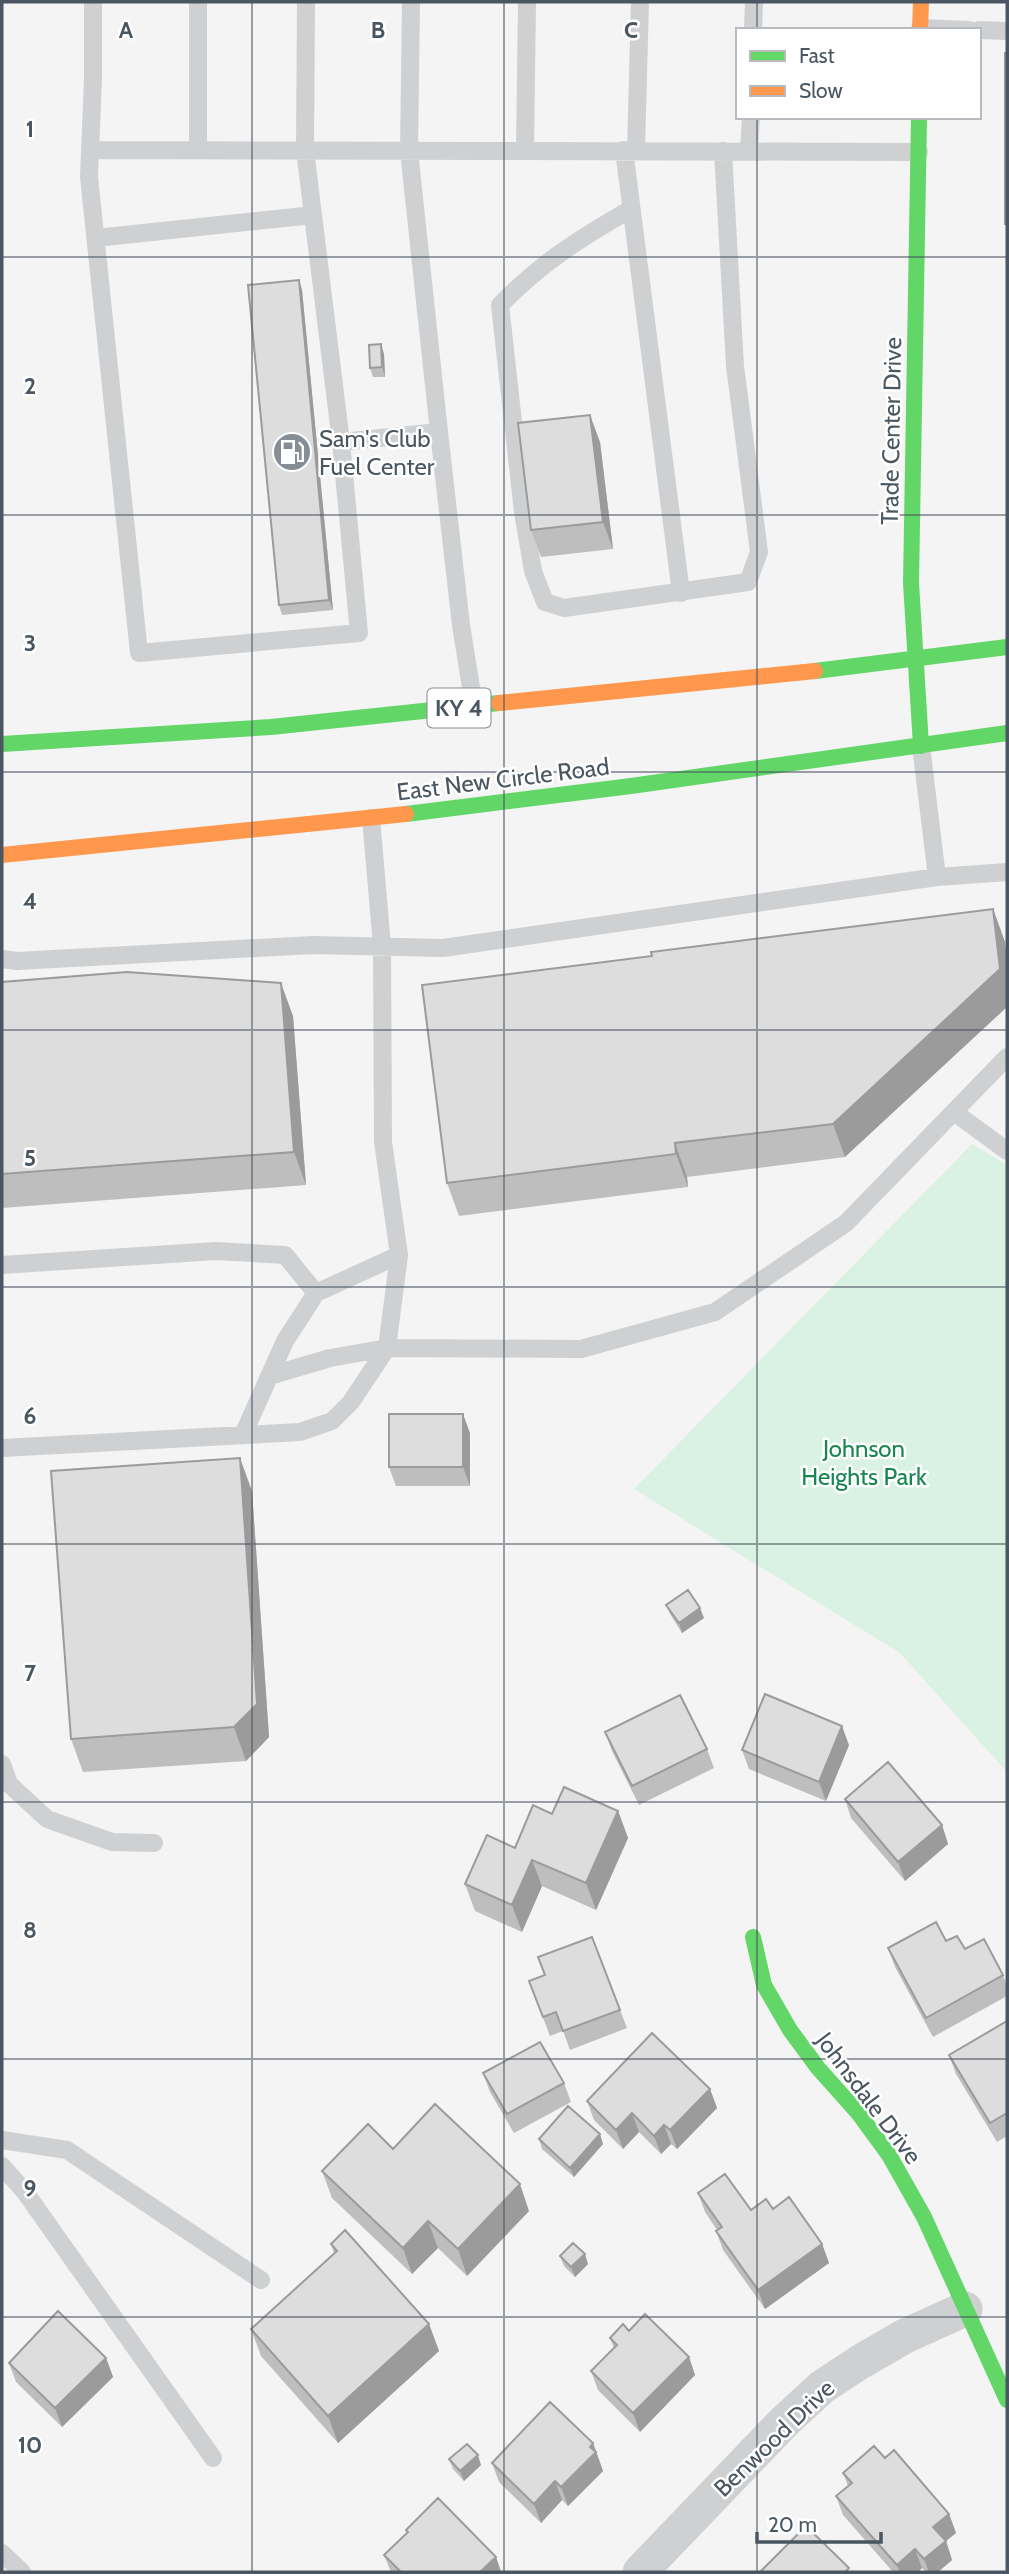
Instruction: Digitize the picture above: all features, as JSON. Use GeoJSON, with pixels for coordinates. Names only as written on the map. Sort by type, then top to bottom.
{"type":"FeatureCollection","features":[{"type":"Feature","properties":{"kind":"main road"},"geometry":{"type":"LineString","coordinates":[[920,28],[921,2]]}},
{"type":"Feature","properties":{"kind":"main road","name":"Trade Center Drive"},"geometry":{"type":"LineString","coordinates":[[919,119],[911,583],[921,746]]}},
{"type":"Feature","properties":{"kind":"main road","name":"KY 4"},"geometry":{"type":"LineString","coordinates":[[2,744],[271,727],[812,671],[1007,647]]}},
{"type":"Feature","properties":{"kind":"main road","name":"East New Circle Road"},"geometry":{"type":"LineString","coordinates":[[2,855],[220,836],[371,818],[601,790],[1007,733]]}},
{"type":"Feature","properties":{"kind":"main road","name":"Johnsdale Drive"},"geometry":{"type":"LineString","coordinates":[[752,1937],[764,1985],[777,2007],[811,2058],[859,2114],[889,2155],[924,2217],[1007,2400]]}},
{"type":"Feature","properties":{"kind":"street","name":"Benwood Drive"},"geometry":{"type":"LineString","coordinates":[[640,2572],[784,2422],[822,2388],[860,2361],[905,2336],[965,2309]]}},
{"type":"Feature","properties":{"kind":"lane"},"geometry":{"type":"LineString","coordinates":[[93,2],[89,177],[139,653],[359,633],[341,442],[305,150],[306,2]]}},
{"type":"Feature","properties":{"kind":"lane"},"geometry":{"type":"LineString","coordinates":[[198,2],[198,150]]}},
{"type":"Feature","properties":{"kind":"lane"},"geometry":{"type":"LineString","coordinates":[[411,2],[409,150],[461,625],[474,706]]}},
{"type":"Feature","properties":{"kind":"lane"},"geometry":{"type":"LineString","coordinates":[[525,150],[527,2]]}},
{"type":"Feature","properties":{"kind":"lane"},"geometry":{"type":"LineString","coordinates":[[640,2],[630,150],[631,209],[681,593]]}},
{"type":"Feature","properties":{"kind":"lane"},"geometry":{"type":"LineString","coordinates":[[753,28],[754,2]]}},
{"type":"Feature","properties":{"kind":"lane"},"geometry":{"type":"LineString","coordinates":[[981,30],[1007,31]]}},
{"type":"Feature","properties":{"kind":"lane"},"geometry":{"type":"LineString","coordinates":[[749,150],[751,119]]}},
{"type":"Feature","properties":{"kind":"lane"},"geometry":{"type":"LineString","coordinates":[[90,150],[919,152]]}},
{"type":"Feature","properties":{"kind":"lane"},"geometry":{"type":"LineString","coordinates":[[631,209],[569,245],[527,277],[500,305],[523,512],[533,571],[545,602],[564,608],[748,582],[759,552],[735,366],[723,150]]}},
{"type":"Feature","properties":{"kind":"lane"},"geometry":{"type":"LineString","coordinates":[[96,238],[313,215]]}},
{"type":"Feature","properties":{"kind":"lane"},"geometry":{"type":"LineString","coordinates":[[341,442],[439,432]]}},
{"type":"Feature","properties":{"kind":"lane"},"geometry":{"type":"LineString","coordinates":[[921,746],[937,877]]}},
{"type":"Feature","properties":{"kind":"lane"},"geometry":{"type":"LineString","coordinates":[[2,1448],[300,1432],[332,1421],[351,1402],[387,1348],[399,1255],[383,1142],[382,947],[371,818]]}},
{"type":"Feature","properties":{"kind":"lane"},"geometry":{"type":"LineString","coordinates":[[2,959],[17,961],[313,945],[443,948],[937,877],[1007,872]]}},
{"type":"Feature","properties":{"kind":"lane"},"geometry":{"type":"LineString","coordinates":[[269,1376],[330,1358],[387,1348],[581,1349],[715,1312],[846,1223],[1007,1057]]}},
{"type":"Feature","properties":{"kind":"lane"},"geometry":{"type":"LineString","coordinates":[[954,1112],[1007,1151]]}},
{"type":"Feature","properties":{"kind":"lane"},"geometry":{"type":"LineString","coordinates":[[2,1265],[216,1251],[285,1255],[316,1293]]}},
{"type":"Feature","properties":{"kind":"lane"},"geometry":{"type":"LineString","coordinates":[[243,1435],[285,1340],[316,1293],[399,1255]]}},
{"type":"Feature","properties":{"kind":"lane"},"geometry":{"type":"LineString","coordinates":[[2,1764],[9,1784],[47,1819],[112,1842],[154,1843]]}},
{"type":"Feature","properties":{"kind":"lane"},"geometry":{"type":"LineString","coordinates":[[2,2140],[66,2150],[261,2280]]}},
{"type":"Feature","properties":{"kind":"lane"},"geometry":{"type":"LineString","coordinates":[[2,2166],[25,2192],[213,2458]]}},
{"type":"Feature","properties":{"kind":"lane"},"geometry":{"type":"LineString","coordinates":[[2,2553],[22,2572]]}},
{"type":"Feature","properties":{"kind":"green space","name":"Johnson Heights Park"},"geometry":{"type":"Polygon","coordinates":[[[972,1144],[1007,1165],[1007,1772],[900,1653],[634,1489],[972,1144]]]}},
{"type":"Feature","properties":{"kind":"building"},"geometry":{"type":"Polygon","coordinates":[[[1007,53],[1007,224],[1005,224],[1007,53]]]}},
{"type":"Feature","properties":{"kind":"building","name":"Sam's Club Fuel Center"},"geometry":{"type":"Polygon","coordinates":[[[299,280],[329,600],[279,605],[248,285],[299,280]]]}},
{"type":"Feature","properties":{"kind":"building"},"geometry":{"type":"Polygon","coordinates":[[[381,344],[382,367],[370,368],[369,345],[381,344]]]}},
{"type":"Feature","properties":{"kind":"building"},"geometry":{"type":"Polygon","coordinates":[[[590,415],[603,522],[531,530],[518,423],[590,415]]]}},
{"type":"Feature","properties":{"kind":"building"},"geometry":{"type":"Polygon","coordinates":[[[993,909],[1000,969],[833,1124],[675,1143],[676,1154],[447,1183],[422,985],[652,956],[651,952],[993,909]]]}},
{"type":"Feature","properties":{"kind":"building"},"geometry":{"type":"Polygon","coordinates":[[[127,972],[281,983],[294,1152],[2,1174],[2,982],[127,972]]]}},
{"type":"Feature","properties":{"kind":"building"},"geometry":{"type":"Polygon","coordinates":[[[389,1414],[463,1414],[463,1467],[389,1467],[389,1414]]]}},
{"type":"Feature","properties":{"kind":"building"},"geometry":{"type":"Polygon","coordinates":[[[240,1458],[257,1704],[234,1727],[71,1739],[51,1471],[240,1458]]]}},
{"type":"Feature","properties":{"kind":"building"},"geometry":{"type":"Polygon","coordinates":[[[688,1590],[700,1608],[679,1623],[666,1605],[688,1590]]]}},
{"type":"Feature","properties":{"kind":"building"},"geometry":{"type":"Polygon","coordinates":[[[765,1694],[842,1726],[819,1782],[742,1750],[765,1694]]]}},
{"type":"Feature","properties":{"kind":"building"},"geometry":{"type":"Polygon","coordinates":[[[680,1695],[707,1749],[632,1786],[605,1732],[680,1695]]]}},
{"type":"Feature","properties":{"kind":"building"},"geometry":{"type":"Polygon","coordinates":[[[888,1762],[942,1825],[898,1862],[845,1799],[888,1762]]]}},
{"type":"Feature","properties":{"kind":"building"},"geometry":{"type":"Polygon","coordinates":[[[564,1787],[618,1811],[586,1883],[532,1860],[512,1905],[465,1884],[487,1835],[515,1848],[533,1805],[552,1814],[564,1787]]]}},
{"type":"Feature","properties":{"kind":"building"},"geometry":{"type":"Polygon","coordinates":[[[936,1922],[946,1941],[957,1936],[965,1949],[984,1939],[1003,1975],[926,2018],[888,1948],[936,1922]]]}},
{"type":"Feature","properties":{"kind":"building"},"geometry":{"type":"Polygon","coordinates":[[[592,1937],[620,2010],[563,2031],[556,2012],[543,2017],[529,1981],[545,1975],[538,1957],[592,1937]]]}},
{"type":"Feature","properties":{"kind":"building"},"geometry":{"type":"Polygon","coordinates":[[[1007,2021],[1007,2113],[990,2123],[949,2055],[1007,2021]]]}},
{"type":"Feature","properties":{"kind":"building"},"geometry":{"type":"Polygon","coordinates":[[[652,2033],[710,2089],[670,2130],[664,2125],[654,2136],[632,2113],[616,2130],[587,2101],[652,2033]]]}},
{"type":"Feature","properties":{"kind":"building"},"geometry":{"type":"Polygon","coordinates":[[[540,2042],[564,2083],[507,2114],[483,2073],[540,2042]]]}},
{"type":"Feature","properties":{"kind":"building"},"geometry":{"type":"Polygon","coordinates":[[[435,2104],[520,2184],[458,2249],[428,2221],[403,2248],[322,2171],[368,2124],[393,2149],[435,2104]]]}},
{"type":"Feature","properties":{"kind":"building"},"geometry":{"type":"Polygon","coordinates":[[[568,2106],[600,2134],[570,2168],[539,2139],[568,2106]]]}},
{"type":"Feature","properties":{"kind":"building"},"geometry":{"type":"Polygon","coordinates":[[[725,2174],[751,2210],[766,2199],[773,2209],[789,2197],[822,2244],[758,2290],[716,2231],[722,2227],[698,2193],[725,2174]]]}},
{"type":"Feature","properties":{"kind":"building"},"geometry":{"type":"Polygon","coordinates":[[[345,2230],[429,2324],[328,2416],[251,2329],[337,2251],[331,2244],[345,2230]]]}},
{"type":"Feature","properties":{"kind":"building"},"geometry":{"type":"Polygon","coordinates":[[[573,2243],[585,2254],[571,2267],[560,2256],[573,2243]]]}},
{"type":"Feature","properties":{"kind":"building"},"geometry":{"type":"Polygon","coordinates":[[[58,2311],[106,2358],[55,2408],[9,2363],[58,2311]]]}},
{"type":"Feature","properties":{"kind":"building"},"geometry":{"type":"Polygon","coordinates":[[[645,2314],[689,2357],[633,2413],[591,2371],[617,2345],[610,2338],[623,2324],[629,2331],[645,2314]]]}},
{"type":"Feature","properties":{"kind":"building"},"geometry":{"type":"Polygon","coordinates":[[[550,2402],[593,2443],[590,2447],[596,2452],[561,2487],[555,2481],[534,2504],[492,2463],[550,2402]]]}},
{"type":"Feature","properties":{"kind":"building"},"geometry":{"type":"Polygon","coordinates":[[[467,2444],[478,2455],[460,2471],[449,2459],[467,2444]]]}},
{"type":"Feature","properties":{"kind":"building"},"geometry":{"type":"Polygon","coordinates":[[[874,2446],[885,2458],[894,2450],[949,2514],[933,2527],[946,2541],[924,2559],[915,2549],[897,2565],[836,2496],[852,2483],[843,2473],[874,2446]]]}},
{"type":"Feature","properties":{"kind":"building"},"geometry":{"type":"Polygon","coordinates":[[[438,2498],[496,2557],[480,2572],[401,2572],[384,2555],[438,2498]]]}},
{"type":"Feature","properties":{"kind":"building"},"geometry":{"type":"Polygon","coordinates":[[[806,2526],[849,2568],[845,2572],[760,2572],[806,2526]]]}},
{"type":"Feature","properties":{"kind":"traffic: fast"},"geometry":{"type":"LineString","coordinates":[[919,119],[911,583],[921,746]]}},
{"type":"Feature","properties":{"kind":"traffic: fast"},"geometry":{"type":"LineString","coordinates":[[815,671],[1007,647]]}},
{"type":"Feature","properties":{"kind":"traffic: fast"},"geometry":{"type":"LineString","coordinates":[[2,744],[271,727],[499,703]]}},
{"type":"Feature","properties":{"kind":"traffic: fast"},"geometry":{"type":"LineString","coordinates":[[406,814],[631,786],[1007,733]]}},
{"type":"Feature","properties":{"kind":"traffic: fast"},"geometry":{"type":"LineString","coordinates":[[753,1937],[764,1985],[790,2030],[889,2155],[924,2217],[1007,2400]]}},
{"type":"Feature","properties":{"kind":"traffic: slow"},"geometry":{"type":"LineString","coordinates":[[920,28],[921,2]]}},
{"type":"Feature","properties":{"kind":"traffic: slow"},"geometry":{"type":"LineString","coordinates":[[499,703],[815,671]]}},
{"type":"Feature","properties":{"kind":"traffic: slow"},"geometry":{"type":"LineString","coordinates":[[2,855],[406,814]]}},
{"type":"Feature","properties":{"kind":"place","name":"Sam's Club Fuel Center"},"geometry":{"type":"Point","coordinates":[292,452]}}]}
